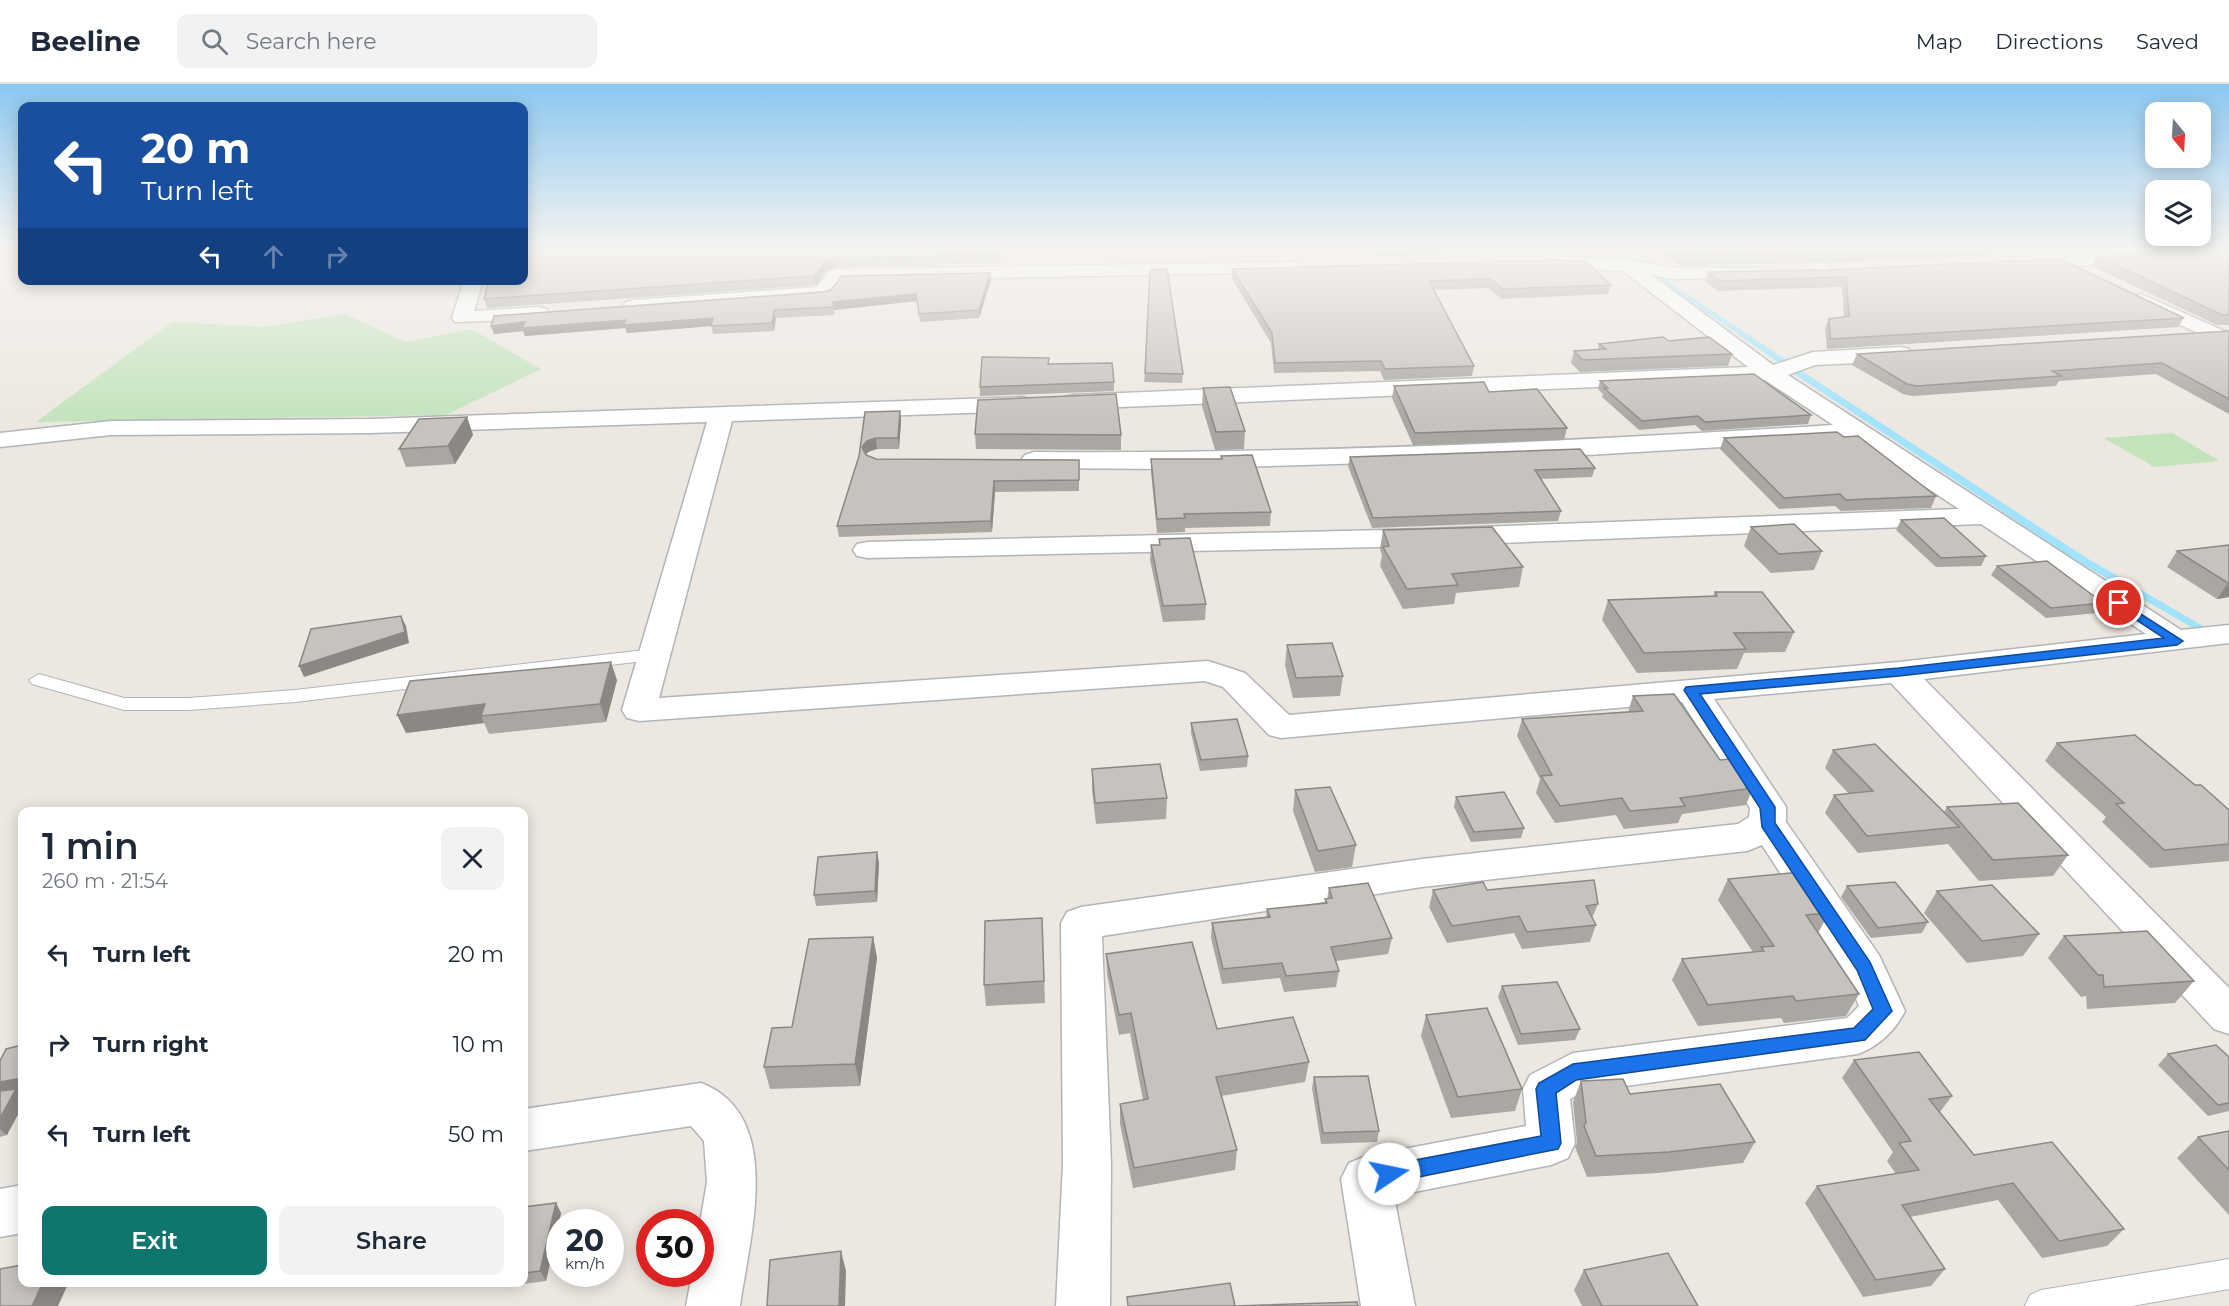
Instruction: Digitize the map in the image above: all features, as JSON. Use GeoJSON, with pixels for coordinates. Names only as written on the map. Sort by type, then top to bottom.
{"type":"FeatureCollection","features":[{"type":"Feature","properties":{"kind":"street"},"geometry":{"type":"LineString","coordinates":[[465,307],[462,318],[555,312]]}},
{"type":"Feature","properties":{"kind":"street"},"geometry":{"type":"LineString","coordinates":[[1681,307],[1770,373],[2177,641]]}},
{"type":"Feature","properties":{"kind":"street"},"geometry":{"type":"LineString","coordinates":[[2159,307],[2224,336]]}},
{"type":"Feature","properties":{"kind":"street"},"geometry":{"type":"LineString","coordinates":[[2166,337],[2224,336]]}},
{"type":"Feature","properties":{"kind":"street"},"geometry":{"type":"LineString","coordinates":[[0,440],[111,428],[370,426],[721,416],[1770,373],[1813,359],[1917,352]]}},
{"type":"Feature","properties":{"kind":"street"},"geometry":{"type":"LineString","coordinates":[[721,416],[639,710],[1208,671],[1234,680],[1281,727],[1899,672],[2229,634]]}},
{"type":"Feature","properties":{"kind":"street"},"geometry":{"type":"LineString","coordinates":[[1007,460],[1172,461],[1537,451],[1857,431]]}},
{"type":"Feature","properties":{"kind":"street"},"geometry":{"type":"LineString","coordinates":[[867,550],[1263,544],[1676,531],[1984,516]]}},
{"type":"Feature","properties":{"kind":"street"},"geometry":{"type":"LineString","coordinates":[[1899,672],[2229,1016]]}},
{"type":"Feature","properties":{"kind":"street"},"geometry":{"type":"LineString","coordinates":[[1388,1306],[1366,1179],[1551,1143],[1546,1089],[1573,1073],[1858,1035],[1883,1011],[1864,967],[1767,823],[1768,807],[1690,690]]}},
{"type":"Feature","properties":{"kind":"street"},"geometry":{"type":"LineString","coordinates":[[1083,1306],[1087,1164],[1081,923],[1422,873],[1747,837],[1767,823]]}},
{"type":"Feature","properties":{"kind":"street"},"geometry":{"type":"LineString","coordinates":[[528,1129],[701,1104],[727,1133],[732,1182],[713,1306]]}},
{"type":"Feature","properties":{"kind":"street"},"geometry":{"type":"LineString","coordinates":[[0,1213],[18,1210]]}},
{"type":"Feature","properties":{"kind":"lane"},"geometry":{"type":"LineString","coordinates":[[39,680],[124,704],[189,704],[294,696],[654,655]]}},
{"type":"Feature","properties":{"kind":"lane"},"geometry":{"type":"LineString","coordinates":[[2041,1306],[2229,1274]]}},
{"type":"Feature","properties":{"kind":"green space"},"geometry":{"type":"Polygon","coordinates":[[[345,314],[406,342],[471,329],[541,369],[446,415],[36,422],[172,322],[264,327],[345,314]]]}},
{"type":"Feature","properties":{"kind":"green space"},"geometry":{"type":"Polygon","coordinates":[[[2172,433],[2220,461],[2154,467],[2104,438],[2172,433]]]}},
{"type":"Feature","properties":{"kind":"building"},"geometry":{"type":"Polygon","coordinates":[[[617,307],[832,307],[774,310],[772,323],[711,326],[713,318],[624,325],[626,320],[522,328],[525,322],[491,326],[494,316],[617,307]]]}},
{"type":"Feature","properties":{"kind":"building"},"geometry":{"type":"Polygon","coordinates":[[[918,307],[980,307],[979,310],[919,314],[918,307]]]}},
{"type":"Feature","properties":{"kind":"building"},"geometry":{"type":"Polygon","coordinates":[[[1148,307],[1173,307],[1183,374],[1145,373],[1148,307]]]}},
{"type":"Feature","properties":{"kind":"building"},"geometry":{"type":"Polygon","coordinates":[[[1256,307],[1443,307],[1474,366],[1385,369],[1381,361],[1275,363],[1272,333],[1256,307]]]}},
{"type":"Feature","properties":{"kind":"building"},"geometry":{"type":"Polygon","coordinates":[[[1848,307],[2161,307],[2184,318],[1830,339],[1829,319],[1849,316],[1848,307]]]}},
{"type":"Feature","properties":{"kind":"building"},"geometry":{"type":"Polygon","coordinates":[[[2205,307],[2229,307],[2229,315],[2222,315],[2205,307]]]}},
{"type":"Feature","properties":{"kind":"building"},"geometry":{"type":"Polygon","coordinates":[[[2229,331],[2229,399],[2162,363],[2052,371],[2061,376],[1917,386],[1907,384],[1857,354],[2229,331]]]}},
{"type":"Feature","properties":{"kind":"building"},"geometry":{"type":"Polygon","coordinates":[[[1663,337],[1669,341],[1709,337],[1732,354],[1583,360],[1574,351],[1606,349],[1599,344],[1663,337]]]}},
{"type":"Feature","properties":{"kind":"building"},"geometry":{"type":"Polygon","coordinates":[[[982,357],[1049,358],[1048,364],[1112,363],[1114,382],[980,387],[982,357]]]}},
{"type":"Feature","properties":{"kind":"building"},"geometry":{"type":"Polygon","coordinates":[[[1754,374],[1811,415],[1705,422],[1698,416],[1642,421],[1604,388],[1608,388],[1600,381],[1754,374]]]}},
{"type":"Feature","properties":{"kind":"building"},"geometry":{"type":"Polygon","coordinates":[[[1484,382],[1489,392],[1537,389],[1567,428],[1415,433],[1394,386],[1484,382]]]}},
{"type":"Feature","properties":{"kind":"building"},"geometry":{"type":"Polygon","coordinates":[[[1230,387],[1245,431],[1216,432],[1203,388],[1230,387]]]}},
{"type":"Feature","properties":{"kind":"building"},"geometry":{"type":"Polygon","coordinates":[[[1116,394],[1121,435],[975,434],[978,400],[1116,394]]]}},
{"type":"Feature","properties":{"kind":"building"},"geometry":{"type":"Polygon","coordinates":[[[900,411],[898,438],[876,438],[867,441],[862,447],[866,455],[876,459],[1079,460],[1079,480],[994,481],[991,521],[837,526],[859,456],[865,412],[900,411]]]}},
{"type":"Feature","properties":{"kind":"building"},"geometry":{"type":"Polygon","coordinates":[[[467,417],[448,446],[399,449],[419,419],[467,417]]]}},
{"type":"Feature","properties":{"kind":"building"},"geometry":{"type":"Polygon","coordinates":[[[1837,432],[1844,437],[1858,436],[1936,496],[1846,500],[1840,494],[1784,498],[1724,438],[1837,432]]]}},
{"type":"Feature","properties":{"kind":"building"},"geometry":{"type":"Polygon","coordinates":[[[1580,449],[1595,468],[1535,470],[1561,511],[1373,518],[1350,457],[1580,449]]]}},
{"type":"Feature","properties":{"kind":"building"},"geometry":{"type":"Polygon","coordinates":[[[1252,455],[1271,512],[1184,514],[1185,518],[1157,519],[1151,459],[1222,459],[1221,456],[1252,455]]]}},
{"type":"Feature","properties":{"kind":"building"},"geometry":{"type":"Polygon","coordinates":[[[1944,518],[1986,556],[1941,558],[1901,520],[1944,518]]]}},
{"type":"Feature","properties":{"kind":"building"},"geometry":{"type":"Polygon","coordinates":[[[1794,524],[1822,551],[1779,554],[1751,527],[1794,524]]]}},
{"type":"Feature","properties":{"kind":"building"},"geometry":{"type":"Polygon","coordinates":[[[1492,527],[1523,567],[1452,574],[1458,585],[1407,589],[1383,547],[1389,546],[1383,530],[1492,527]]]}},
{"type":"Feature","properties":{"kind":"building"},"geometry":{"type":"Polygon","coordinates":[[[1190,538],[1206,604],[1163,606],[1151,545],[1160,545],[1159,539],[1190,538]]]}},
{"type":"Feature","properties":{"kind":"building"},"geometry":{"type":"Polygon","coordinates":[[[2229,545],[2229,583],[2177,551],[2229,545]]]}},
{"type":"Feature","properties":{"kind":"building"},"geometry":{"type":"Polygon","coordinates":[[[2047,561],[2103,603],[2051,608],[1997,566],[2047,561]]]}},
{"type":"Feature","properties":{"kind":"building"},"geometry":{"type":"Polygon","coordinates":[[[1715,592],[1762,592],[1794,632],[1734,633],[1746,649],[1644,653],[1608,600],[1717,596],[1715,592]]]}},
{"type":"Feature","properties":{"kind":"building"},"geometry":{"type":"Polygon","coordinates":[[[401,616],[405,632],[299,666],[311,629],[401,616]]]}},
{"type":"Feature","properties":{"kind":"building"},"geometry":{"type":"Polygon","coordinates":[[[1332,643],[1343,676],[1296,678],[1287,645],[1332,643]]]}},
{"type":"Feature","properties":{"kind":"building"},"geometry":{"type":"Polygon","coordinates":[[[611,662],[600,704],[481,716],[485,704],[397,715],[410,681],[611,662]]]}},
{"type":"Feature","properties":{"kind":"building"},"geometry":{"type":"Polygon","coordinates":[[[1674,694],[1720,760],[1729,759],[1753,788],[1680,798],[1685,806],[1630,811],[1622,798],[1560,806],[1541,776],[1552,775],[1522,719],[1643,711],[1633,696],[1674,694]]]}},
{"type":"Feature","properties":{"kind":"building"},"geometry":{"type":"Polygon","coordinates":[[[1237,719],[1248,756],[1201,760],[1191,723],[1237,719]]]}},
{"type":"Feature","properties":{"kind":"building"},"geometry":{"type":"Polygon","coordinates":[[[2135,735],[2195,785],[2201,785],[2229,810],[2229,844],[2164,850],[2116,804],[2124,803],[2057,743],[2135,735]]]}},
{"type":"Feature","properties":{"kind":"building"},"geometry":{"type":"Polygon","coordinates":[[[1875,744],[1959,827],[1867,836],[1834,795],[1873,791],[1833,750],[1875,744]]]}},
{"type":"Feature","properties":{"kind":"building"},"geometry":{"type":"Polygon","coordinates":[[[1160,764],[1167,798],[1095,803],[1092,769],[1160,764]]]}},
{"type":"Feature","properties":{"kind":"building"},"geometry":{"type":"Polygon","coordinates":[[[1330,787],[1356,845],[1318,851],[1295,790],[1330,787]]]}},
{"type":"Feature","properties":{"kind":"building"},"geometry":{"type":"Polygon","coordinates":[[[1504,792],[1524,828],[1474,832],[1456,797],[1504,792]]]}},
{"type":"Feature","properties":{"kind":"building"},"geometry":{"type":"Polygon","coordinates":[[[2018,803],[2068,855],[1993,860],[1947,807],[2018,803]]]}},
{"type":"Feature","properties":{"kind":"building"},"geometry":{"type":"Polygon","coordinates":[[[877,852],[875,891],[814,895],[818,857],[877,852]]]}},
{"type":"Feature","properties":{"kind":"building"},"geometry":{"type":"Polygon","coordinates":[[[1800,872],[1829,913],[1806,915],[1859,994],[1796,1001],[1793,996],[1708,1005],[1682,959],[1764,951],[1761,947],[1774,946],[1728,879],[1800,872]]]}},
{"type":"Feature","properties":{"kind":"building"},"geometry":{"type":"Polygon","coordinates":[[[1594,880],[1598,904],[1586,906],[1596,925],[1527,932],[1519,916],[1452,926],[1433,890],[1483,882],[1487,890],[1594,880]]]}},
{"type":"Feature","properties":{"kind":"building"},"geometry":{"type":"Polygon","coordinates":[[[1895,882],[1928,922],[1878,928],[1847,886],[1895,882]]]}},
{"type":"Feature","properties":{"kind":"building"},"geometry":{"type":"Polygon","coordinates":[[[1368,883],[1392,938],[1331,947],[1339,971],[1286,976],[1282,963],[1223,969],[1212,923],[1270,917],[1267,909],[1327,903],[1325,899],[1332,898],[1329,888],[1368,883]]]}},
{"type":"Feature","properties":{"kind":"building"},"geometry":{"type":"Polygon","coordinates":[[[1992,885],[2039,934],[1982,941],[1937,891],[1992,885]]]}},
{"type":"Feature","properties":{"kind":"building"},"geometry":{"type":"Polygon","coordinates":[[[1042,918],[1044,981],[984,985],[985,921],[1042,918]]]}},
{"type":"Feature","properties":{"kind":"building"},"geometry":{"type":"Polygon","coordinates":[[[2147,931],[2194,981],[2104,987],[2103,975],[2098,975],[2064,936],[2147,931]]]}},
{"type":"Feature","properties":{"kind":"building"},"geometry":{"type":"Polygon","coordinates":[[[873,937],[855,1064],[764,1067],[772,1028],[792,1027],[809,939],[873,937]]]}},
{"type":"Feature","properties":{"kind":"building"},"geometry":{"type":"Polygon","coordinates":[[[1192,942],[1217,1029],[1293,1017],[1309,1062],[1216,1077],[1237,1150],[1134,1168],[1120,1104],[1148,1099],[1131,1013],[1119,1015],[1106,954],[1192,942]]]}},
{"type":"Feature","properties":{"kind":"building"},"geometry":{"type":"Polygon","coordinates":[[[1557,982],[1580,1029],[1521,1034],[1502,986],[1557,982]]]}},
{"type":"Feature","properties":{"kind":"building"},"geometry":{"type":"Polygon","coordinates":[[[1487,1008],[1522,1089],[1458,1097],[1426,1015],[1487,1008]]]}},
{"type":"Feature","properties":{"kind":"building"},"geometry":{"type":"Polygon","coordinates":[[[2216,1045],[2229,1057],[2229,1103],[2218,1105],[2168,1054],[2216,1045]]]}},
{"type":"Feature","properties":{"kind":"building"},"geometry":{"type":"Polygon","coordinates":[[[18,1046],[18,1079],[0,1082],[0,1061],[6,1049],[18,1046]]]}},
{"type":"Feature","properties":{"kind":"building"},"geometry":{"type":"Polygon","coordinates":[[[1919,1052],[1952,1096],[1929,1099],[1974,1155],[2052,1142],[2124,1229],[2059,1241],[2013,1183],[1902,1205],[1945,1269],[1876,1280],[1817,1186],[1919,1170],[1899,1143],[1911,1141],[1854,1060],[1919,1052]]]}},
{"type":"Feature","properties":{"kind":"building"},"geometry":{"type":"Polygon","coordinates":[[[1368,1076],[1379,1131],[1323,1133],[1314,1077],[1368,1076]]]}},
{"type":"Feature","properties":{"kind":"building"},"geometry":{"type":"Polygon","coordinates":[[[1623,1079],[1630,1094],[1720,1084],[1755,1142],[1669,1152],[1596,1156],[1584,1126],[1586,1122],[1581,1081],[1623,1079]]]}},
{"type":"Feature","properties":{"kind":"building"},"geometry":{"type":"Polygon","coordinates":[[[16,1089],[0,1118],[0,1091],[16,1089]]]}},
{"type":"Feature","properties":{"kind":"building"},"geometry":{"type":"Polygon","coordinates":[[[2229,1131],[2229,1170],[2198,1137],[2229,1131]]]}},
{"type":"Feature","properties":{"kind":"building"},"geometry":{"type":"Polygon","coordinates":[[[556,1203],[555,1209],[546,1209],[546,1246],[540,1271],[528,1272],[528,1206],[556,1203]]]}},
{"type":"Feature","properties":{"kind":"building"},"geometry":{"type":"Polygon","coordinates":[[[841,1251],[839,1306],[767,1306],[770,1260],[841,1251]]]}},
{"type":"Feature","properties":{"kind":"building"},"geometry":{"type":"Polygon","coordinates":[[[1668,1253],[1698,1306],[1602,1306],[1584,1270],[1668,1253]]]}},
{"type":"Feature","properties":{"kind":"building"},"geometry":{"type":"Polygon","coordinates":[[[18,1266],[18,1287],[41,1287],[32,1306],[0,1306],[0,1269],[18,1266]]]}},
{"type":"Feature","properties":{"kind":"building"},"geometry":{"type":"Polygon","coordinates":[[[1230,1283],[1235,1306],[1128,1306],[1127,1297],[1230,1283]]]}},
{"type":"Feature","properties":{"kind":"building"},"geometry":{"type":"Polygon","coordinates":[[[1357,1302],[1358,1306],[1235,1306],[1357,1302]]]}},
{"type":"Feature","properties":{"kind":"waterway"},"geometry":{"type":"LineString","coordinates":[[1703,307],[1785,363]]}},
{"type":"Feature","properties":{"kind":"waterway"},"geometry":{"type":"LineString","coordinates":[[1793,369],[2081,559],[2202,629]]}},
{"type":"Feature","properties":{"kind":"route"},"geometry":{"type":"LineString","coordinates":[[1389,1174],[1551,1143],[1546,1089],[1573,1073],[1858,1035],[1883,1011],[1864,967],[1767,823],[1768,807],[1690,690],[1899,672],[2177,641],[2119,603]]}}]}
